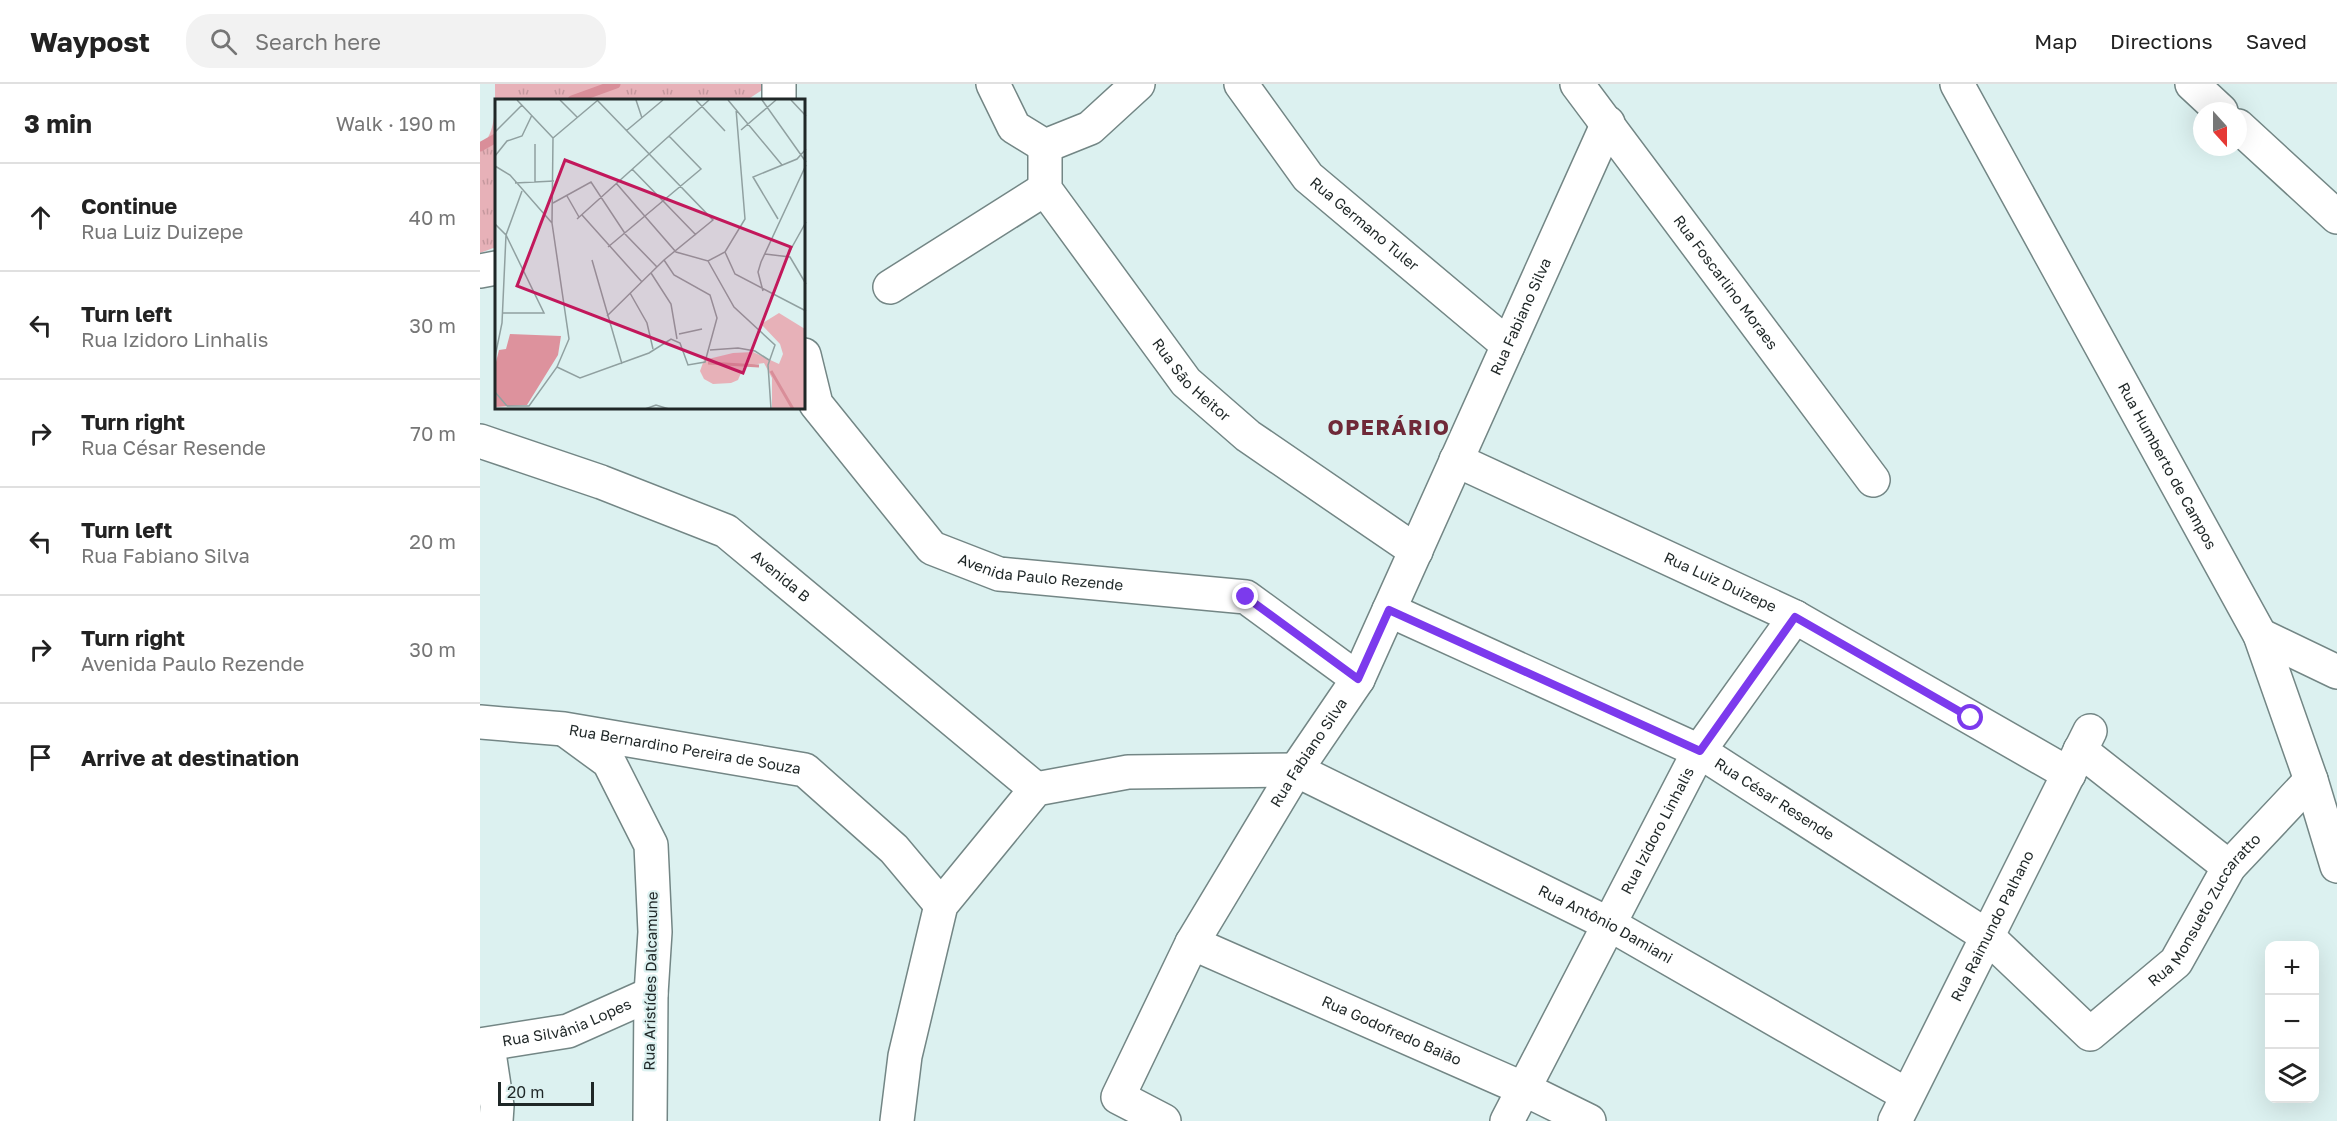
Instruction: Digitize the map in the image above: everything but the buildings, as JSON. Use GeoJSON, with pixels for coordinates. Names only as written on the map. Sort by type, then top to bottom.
{"type":"FeatureCollection","features":[{"type":"Feature","properties":{"kind":"street"},"geometry":{"type":"LineString","coordinates":[[993,84],[1014,127],[1045,146]]}},
{"type":"Feature","properties":{"kind":"street"},"geometry":{"type":"LineString","coordinates":[[1045,146],[1090,128],[1138,84]]}},
{"type":"Feature","properties":{"kind":"street","name":"Rua Germano Tuler"},"geometry":{"type":"LineString","coordinates":[[1241,84],[1308,177],[1508,345]]}},
{"type":"Feature","properties":{"kind":"street","name":"Rua Foscarlino Moraes"},"geometry":{"type":"LineString","coordinates":[[1577,84],[1873,480]]}},
{"type":"Feature","properties":{"kind":"street","name":"Rua Humberto de Campos"},"geometry":{"type":"LineString","coordinates":[[1957,84],[2260,634],[2311,780],[2337,866]]}},
{"type":"Feature","properties":{"kind":"street"},"geometry":{"type":"LineString","coordinates":[[2192,84],[2212,102]]}},
{"type":"Feature","properties":{"kind":"street","name":"Rua Fabiano Silva"},"geometry":{"type":"LineString","coordinates":[[1164,1121],[1118,1097],[1192,944],[1296,770],[1358,679],[1608,123]]}},
{"type":"Feature","properties":{"kind":"street"},"geometry":{"type":"LineString","coordinates":[[2247,134],[2337,217]]}},
{"type":"Feature","properties":{"kind":"street"},"geometry":{"type":"LineString","coordinates":[[890,287],[1044,189],[1045,146]]}},
{"type":"Feature","properties":{"kind":"street","name":"Rua São Heitor"},"geometry":{"type":"LineString","coordinates":[[1044,189],[1186,382],[1248,436],[1416,551]]}},
{"type":"Feature","properties":{"kind":"street"},"geometry":{"type":"LineString","coordinates":[[480,271],[495,268]]}},
{"type":"Feature","properties":{"kind":"street","name":"Avenida Paulo Rezende"},"geometry":{"type":"LineString","coordinates":[[806,363],[816,404],[932,548],[999,574],[1246,597],[1358,679]]}},
{"type":"Feature","properties":{"kind":"street","name":"Avenida B"},"geometry":{"type":"LineString","coordinates":[[480,441],[600,482],[726,531],[1036,789]]}},
{"type":"Feature","properties":{"kind":"street","name":"Rua Luiz Duizepe"},"geometry":{"type":"LineString","coordinates":[[1456,460],[2080,752]]}},
{"type":"Feature","properties":{"kind":"street","name":"Rua César Resende"},"geometry":{"type":"LineString","coordinates":[[1389,610],[1700,751],[1987,936],[2090,1034]]}},
{"type":"Feature","properties":{"kind":"street","name":"Rua Izidoro Linhalis"},"geometry":{"type":"LineString","coordinates":[[1506,1121],[1700,751],[1795,617]]}},
{"type":"Feature","properties":{"kind":"street"},"geometry":{"type":"LineString","coordinates":[[2260,634],[2337,672]]}},
{"type":"Feature","properties":{"kind":"street","name":"Rua Bernardino Pereira de Souza"},"geometry":{"type":"LineString","coordinates":[[480,722],[564,729],[805,770],[894,849],[941,905]]}},
{"type":"Feature","properties":{"kind":"street","name":"Rua Aristídes Dalcamune"},"geometry":{"type":"LineString","coordinates":[[564,729],[609,762],[651,845],[656,932],[651,994],[650,1121]]}},
{"type":"Feature","properties":{"kind":"street"},"geometry":{"type":"LineString","coordinates":[[2080,752],[2229,867]]}},
{"type":"Feature","properties":{"kind":"street","name":"Rua Raimundo Palhano"},"geometry":{"type":"LineString","coordinates":[[1901,1108],[2080,752]]}},
{"type":"Feature","properties":{"kind":"street"},"geometry":{"type":"LineString","coordinates":[[897,1121],[905,1056],[941,905],[1036,789],[1128,772],[1296,770]]}},
{"type":"Feature","properties":{"kind":"street","name":"Rua Antônio Damiani"},"geometry":{"type":"LineString","coordinates":[[1296,770],[1609,924],[1901,1108]]}},
{"type":"Feature","properties":{"kind":"street","name":"Rua Monsueto Zuccaratto"},"geometry":{"type":"LineString","coordinates":[[2090,1034],[2176,962],[2229,867],[2311,780]]}},
{"type":"Feature","properties":{"kind":"street","name":"Rua Godofredo Baião"},"geometry":{"type":"LineString","coordinates":[[1192,944],[1524,1089],[1589,1121]]}},
{"type":"Feature","properties":{"kind":"street","name":"Rua Silvânia Lopes"},"geometry":{"type":"LineString","coordinates":[[484,1046],[568,1031],[651,994]]}},
{"type":"Feature","properties":{"kind":"street"},"geometry":{"type":"LineString","coordinates":[[484,1046],[497,1106],[496,1121]]}},
{"type":"Feature","properties":{"kind":"green space"},"geometry":{"type":"Polygon","coordinates":[[[495,84],[771,84],[748,99],[495,99],[495,84]]]}},
{"type":"Feature","properties":{"kind":"green space"},"geometry":{"type":"Polygon","coordinates":[[[495,110],[495,247],[480,253],[480,148],[486,142],[495,110]]]}},
{"type":"Feature","properties":{"kind":"waterway"},"geometry":{"type":"LineString","coordinates":[[575,99],[616,84]]}},
{"type":"Feature","properties":{"kind":"waterway"},"geometry":{"type":"LineString","coordinates":[[480,147],[495,139]]}},
{"type":"Feature","properties":{"kind":"district","name":"OPERÁRIO"},"geometry":{"type":"Point","coordinates":[1389,428]}},
{"type":"Feature","properties":{"kind":"route"},"geometry":{"type":"LineString","coordinates":[[1246,597],[1358,679],[1389,610],[1700,751],[1795,617],[1971,718]]}}]}
